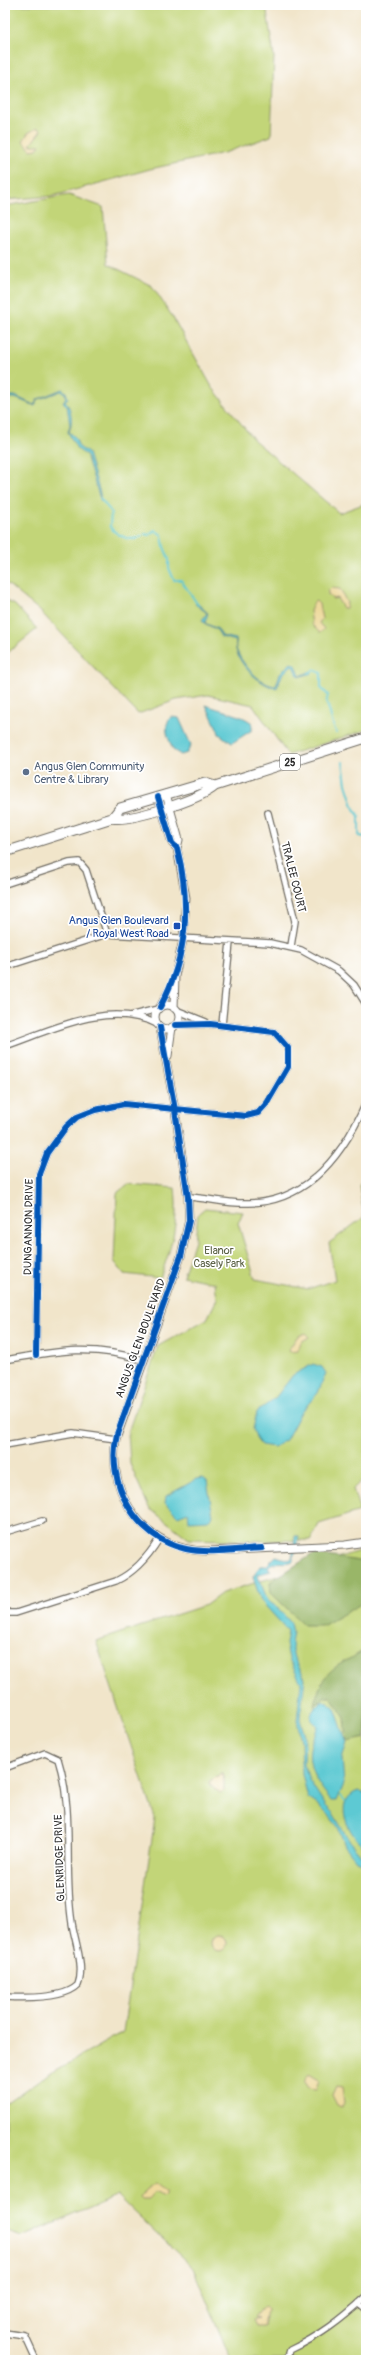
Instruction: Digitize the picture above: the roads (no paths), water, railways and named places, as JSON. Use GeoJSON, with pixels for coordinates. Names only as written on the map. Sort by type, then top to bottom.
{"type":"FeatureCollection","features":[{"type":"Feature","properties":{"kind":"main road","name":"25"},"geometry":{"type":"LineString","coordinates":[[5,852],[112,818],[122,820],[166,807],[206,793],[215,786],[366,738]]}},
{"type":"Feature","properties":{"kind":"main road","name":"25"},"geometry":{"type":"LineString","coordinates":[[112,818],[120,808],[205,783],[215,786]]}},
{"type":"Feature","properties":{"kind":"street"},"geometry":{"type":"LineString","coordinates":[[162,796],[166,807],[172,843],[176,848],[186,898],[183,940],[175,976],[175,1009],[178,1018],[174,1026]]}},
{"type":"Feature","properties":{"kind":"street","name":"TRALEE COURT"},"geometry":{"type":"LineString","coordinates":[[268,813],[295,921],[291,946]]}},
{"type":"Feature","properties":{"kind":"street"},"geometry":{"type":"LineString","coordinates":[[5,884],[69,863],[79,862],[86,870],[107,934]]}},
{"type":"Feature","properties":{"kind":"street"},"geometry":{"type":"LineString","coordinates":[[5,967],[107,934],[132,934],[183,940],[270,943],[291,946],[310,954],[342,973],[359,991],[366,1004]]}},
{"type":"Feature","properties":{"kind":"street"},"geometry":{"type":"LineString","coordinates":[[222,1025],[230,942]]}},
{"type":"Feature","properties":{"kind":"street"},"geometry":{"type":"LineString","coordinates":[[159,1026],[155,1018],[175,976]]}},
{"type":"Feature","properties":{"kind":"street"},"geometry":{"type":"LineString","coordinates":[[5,1046],[94,1017],[132,1015],[168,1005],[210,1024]]}},
{"type":"Feature","properties":{"kind":"street"},"geometry":{"type":"LineString","coordinates":[[132,1015],[159,1026],[210,1024],[268,1030],[279,1036],[286,1043],[290,1053],[286,1071],[265,1106],[254,1115],[175,1110]]}},
{"type":"Feature","properties":{"kind":"street","name":"ANGUS GLEN BOULEVARD"},"geometry":{"type":"LineString","coordinates":[[159,1026],[175,1110],[188,1197],[189,1220],[185,1241],[116,1438],[115,1467],[122,1494],[139,1522],[159,1539],[180,1548],[196,1551],[316,1546],[366,1542]]}},
{"type":"Feature","properties":{"kind":"street","name":"ANGUS GLEN BOULEVARD"},"geometry":{"type":"LineString","coordinates":[[167,1062],[174,1026]]}},
{"type":"Feature","properties":{"kind":"street"},"geometry":{"type":"LineString","coordinates":[[188,1197],[249,1204],[274,1200],[296,1191],[314,1180],[327,1167],[360,1116],[366,1103]]}},
{"type":"Feature","properties":{"kind":"street","name":"DUNGANNON DRIVE"},"geometry":{"type":"LineString","coordinates":[[36,1354],[38,1178],[44,1157],[66,1127],[85,1113],[124,1104],[175,1110]]}},
{"type":"Feature","properties":{"kind":"street"},"geometry":{"type":"LineString","coordinates":[[5,1360],[36,1354],[82,1349],[143,1360]]}},
{"type":"Feature","properties":{"kind":"street"},"geometry":{"type":"LineString","coordinates":[[5,1445],[73,1433],[116,1438]]}},
{"type":"Feature","properties":{"kind":"street"},"geometry":{"type":"LineString","coordinates":[[5,1532],[42,1521]]}},
{"type":"Feature","properties":{"kind":"street"},"geometry":{"type":"LineString","coordinates":[[5,1610],[9,1613],[16,1613],[116,1581],[124,1577],[144,1561],[159,1539]]}},
{"type":"Feature","properties":{"kind":"street","name":"GLENRIDGE DRIVE"},"geometry":{"type":"LineString","coordinates":[[5,1768],[45,1753],[58,1759],[69,1821],[68,1880],[72,1921],[81,1974],[78,1985],[67,1992],[44,1996],[5,1997]]}},
{"type":"Feature","properties":{"kind":"street"},"geometry":{"type":"LineString","coordinates":[[287,2360],[290,2350],[313,2339],[339,2322],[366,2297]]}},
{"type":"Feature","properties":{"kind":"street"},"geometry":{"type":"LineString","coordinates":[[359,2303],[366,2309]]}},
{"type":"Feature","properties":{"kind":"street"},"geometry":{"type":"LineString","coordinates":[[5,2333],[25,2336],[36,2360]]}},
{"type":"Feature","properties":{"kind":"water"},"geometry":{"type":"Polygon","coordinates":[[[62,389],[66,392],[68,398],[65,401],[69,408],[71,416],[71,424],[69,432],[75,437],[79,447],[88,453],[100,493],[101,502],[86,455],[77,449],[68,432],[70,425],[67,406],[63,402],[66,397],[65,393],[61,391],[37,400],[62,389]]]}},
{"type":"Feature","properties":{"kind":"water"},"geometry":{"type":"Polygon","coordinates":[[[5,396],[15,396],[34,405],[37,401],[35,406],[15,398],[5,398],[5,396]]]}},
{"type":"Feature","properties":{"kind":"water"},"geometry":{"type":"Polygon","coordinates":[[[197,603],[208,613],[205,623],[218,629],[222,636],[236,639],[236,641],[221,637],[217,630],[204,623],[202,620],[207,613],[195,604],[197,603]]]}},
{"type":"Feature","properties":{"kind":"water"},"geometry":{"type":"Polygon","coordinates":[[[236,648],[246,666],[258,678],[270,685],[276,686],[280,673],[291,663],[296,665],[300,676],[311,671],[312,673],[299,677],[292,665],[282,675],[277,688],[263,683],[255,677],[242,663],[236,648]]]}},
{"type":"Feature","properties":{"kind":"water"},"geometry":{"type":"Polygon","coordinates":[[[206,705],[248,720],[252,723],[252,730],[232,743],[219,734],[206,705]]]}},
{"type":"Feature","properties":{"kind":"water"},"geometry":{"type":"Polygon","coordinates":[[[171,717],[179,718],[191,745],[187,753],[181,755],[173,750],[168,737],[167,729],[168,721],[171,717]]]}},
{"type":"Feature","properties":{"kind":"water"},"geometry":{"type":"Polygon","coordinates":[[[313,1364],[322,1367],[326,1373],[318,1393],[301,1412],[286,1440],[274,1447],[261,1445],[257,1440],[253,1429],[257,1412],[276,1397],[293,1375],[313,1364]]]}},
{"type":"Feature","properties":{"kind":"water"},"geometry":{"type":"Polygon","coordinates":[[[203,1478],[207,1481],[213,1516],[208,1520],[189,1521],[188,1512],[178,1516],[165,1503],[166,1496],[197,1479],[203,1478]]]}},
{"type":"Feature","properties":{"kind":"water"},"geometry":{"type":"Polygon","coordinates":[[[295,1536],[299,1536],[293,1561],[273,1563],[268,1567],[271,1571],[259,1574],[258,1576],[268,1601],[277,1607],[291,1623],[293,1632],[291,1644],[294,1658],[305,1678],[300,1719],[305,1736],[304,1764],[309,1780],[326,1806],[333,1813],[350,1842],[366,1861],[366,1866],[356,1860],[345,1846],[338,1827],[330,1817],[318,1805],[308,1798],[302,1774],[301,1741],[297,1720],[301,1683],[289,1659],[286,1644],[288,1631],[261,1601],[253,1577],[260,1566],[266,1566],[276,1556],[289,1560],[292,1558],[295,1536]]]}},
{"type":"Feature","properties":{"kind":"water"},"geometry":{"type":"Polygon","coordinates":[[[323,1701],[328,1702],[335,1708],[347,1743],[342,1758],[344,1784],[337,1801],[332,1801],[318,1782],[311,1767],[310,1760],[312,1742],[318,1726],[310,1717],[312,1712],[323,1701]]]}},
{"type":"Feature","properties":{"kind":"water"},"geometry":{"type":"Polygon","coordinates":[[[358,1791],[366,1794],[366,1848],[360,1843],[349,1827],[344,1810],[345,1802],[350,1796],[358,1791]]]}},
{"type":"Feature","properties":{"kind":"waterway"},"geometry":{"type":"LineString","coordinates":[[100,498],[111,512],[110,527],[118,534],[126,538],[136,539],[145,534],[149,535],[155,530],[162,535],[164,547],[169,559],[169,568],[174,580],[181,580],[198,605]]}},
{"type":"Feature","properties":{"kind":"waterway"},"geometry":{"type":"LineString","coordinates":[[309,673],[314,670],[321,673],[321,688],[328,695],[326,703],[337,733]]}},
{"type":"Feature","properties":{"kind":"waterway"},"geometry":{"type":"LineString","coordinates":[[343,762],[346,784],[354,809],[359,816],[359,836],[366,837]]}},
{"type":"Feature","properties":{"kind":"waterway"},"geometry":{"type":"LineString","coordinates":[[341,1796],[345,1801]]}},
{"type":"Feature","properties":{"kind":"place","name":"Angus Glen Community Centre & Library"},"geometry":{"type":"Point","coordinates":[26,772]}},
{"type":"Feature","properties":{"kind":"place","name":"Angus Glen Boulevard / Royal West Road"},"geometry":{"type":"Point","coordinates":[177,926]}},
{"type":"Feature","properties":{"kind":"park label","name":"Elanor Casely Park"},"geometry":{"type":"Point","coordinates":[219,1256]}}]}
